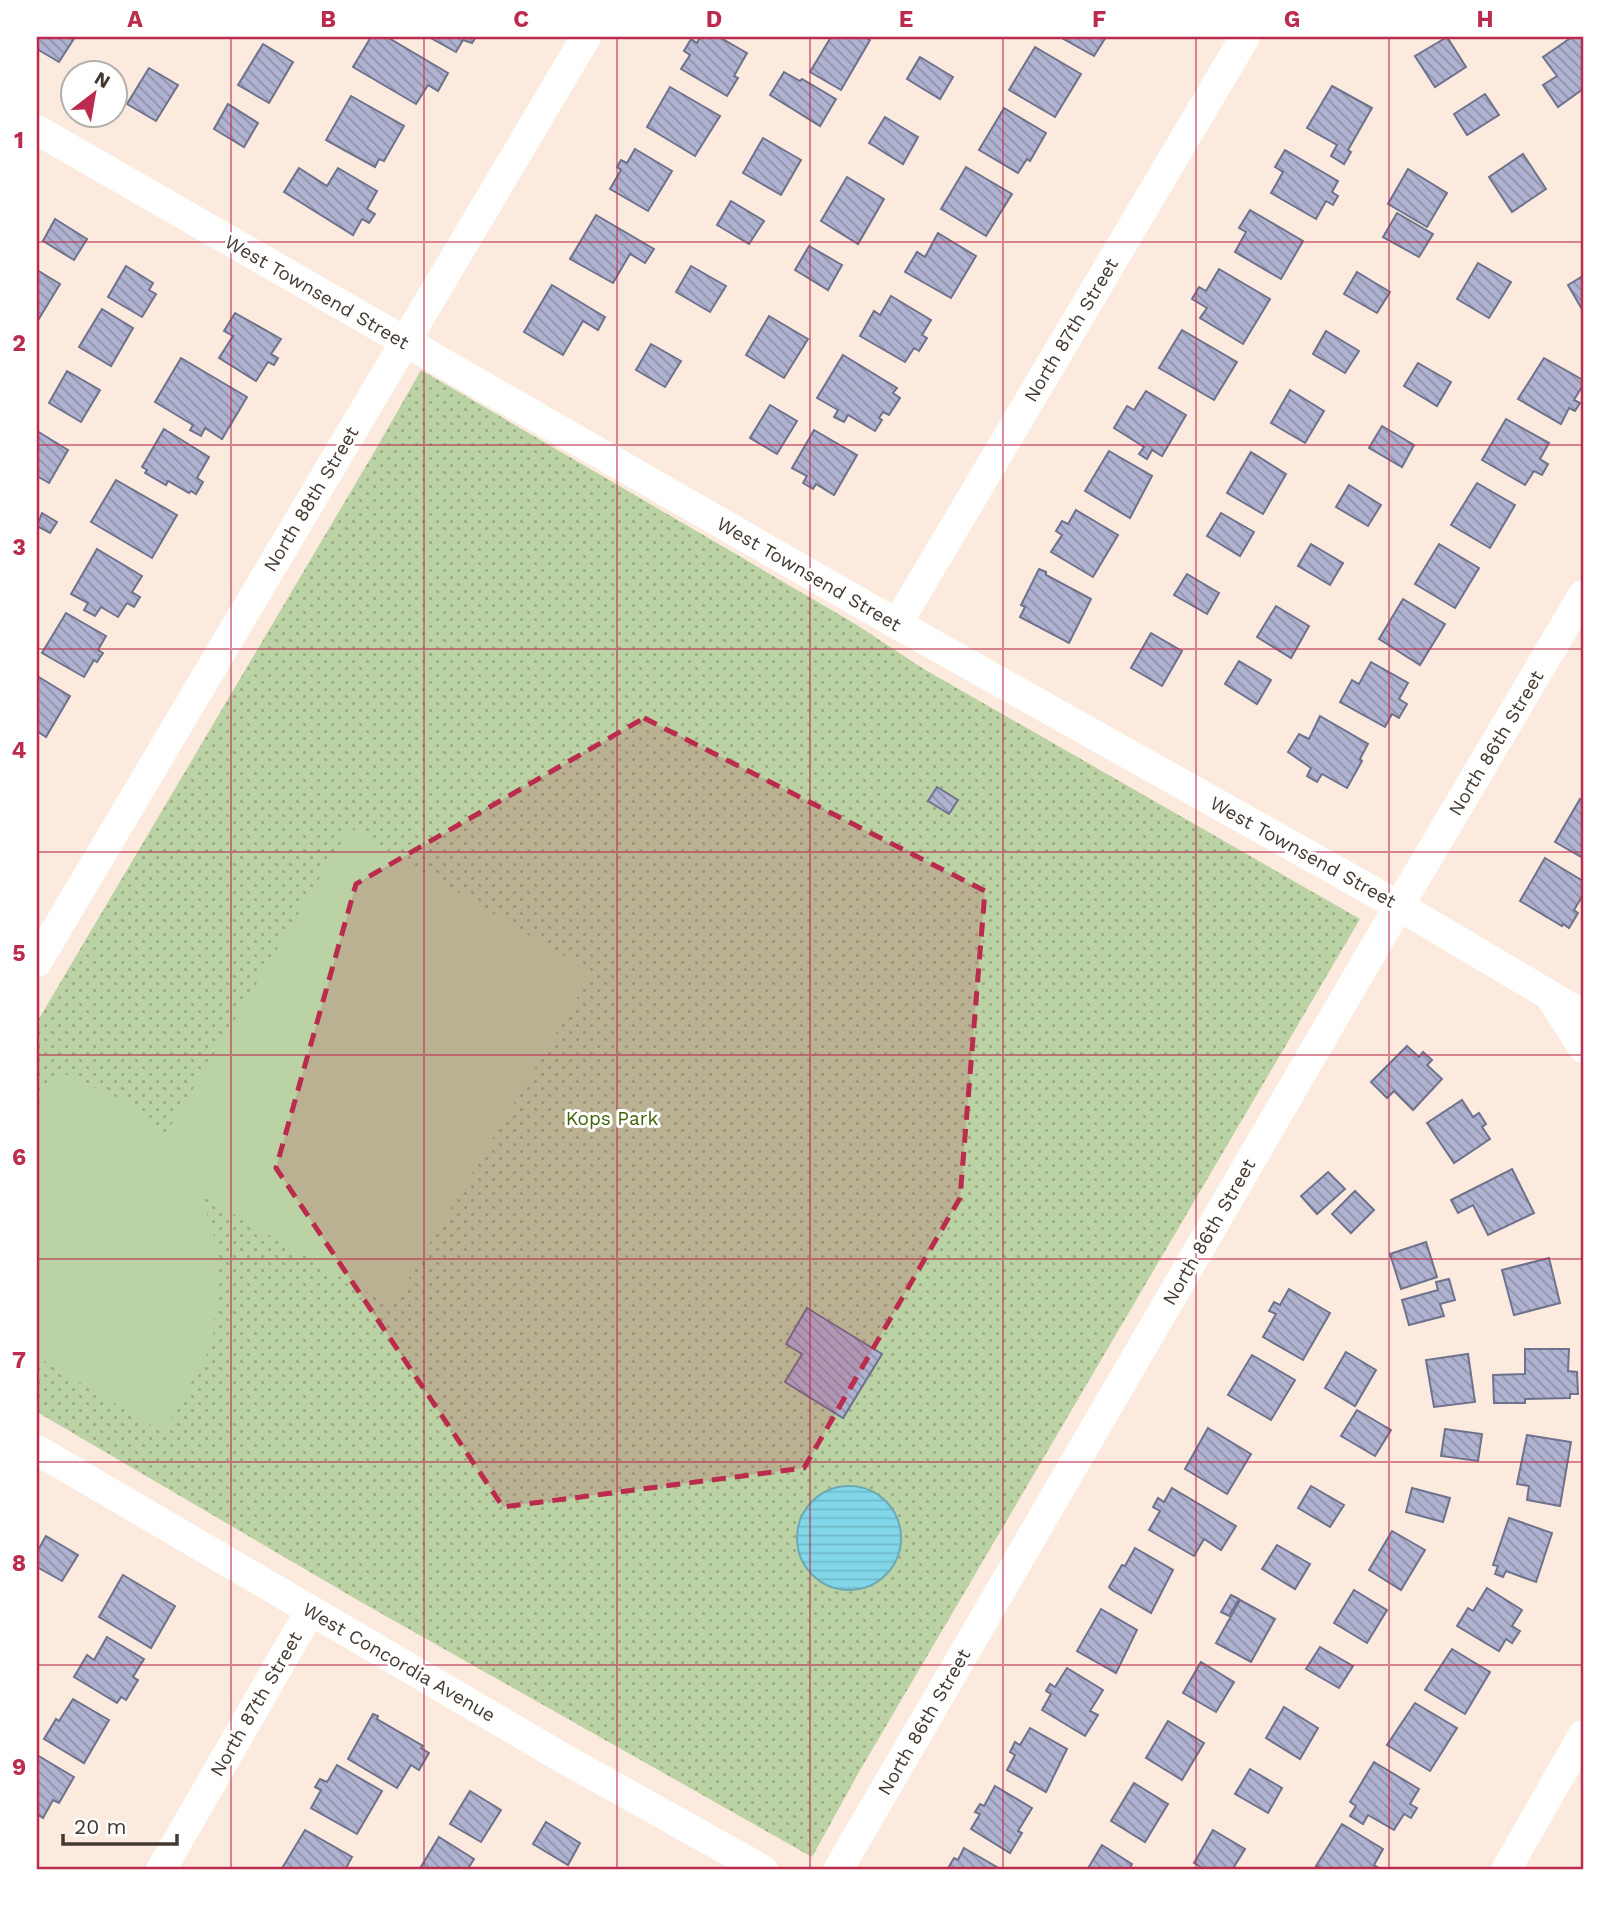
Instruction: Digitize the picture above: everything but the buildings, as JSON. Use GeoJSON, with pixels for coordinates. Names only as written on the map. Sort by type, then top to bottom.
{"type":"FeatureCollection","features":[{"type":"Feature","properties":{"kind":"street","name":"North 88th Street"},"geometry":{"type":"LineString","coordinates":[[37,962],[586,37]]}},
{"type":"Feature","properties":{"kind":"street","name":"North 87th Street"},"geometry":{"type":"LineString","coordinates":[[897,624],[1245,37]]}},
{"type":"Feature","properties":{"kind":"street","name":"West Townsend Street"},"geometry":{"type":"LineString","coordinates":[[37,130],[897,624],[1399,906],[1583,1015]]}},
{"type":"Feature","properties":{"kind":"street","name":"North 86th Street"},"geometry":{"type":"LineString","coordinates":[[838,1870],[1583,595]]}},
{"type":"Feature","properties":{"kind":"street"},"geometry":{"type":"LineString","coordinates":[[1550,995],[1583,1048]]}},
{"type":"Feature","properties":{"kind":"street","name":"West Concordia Avenue"},"geometry":{"type":"LineString","coordinates":[[37,1450],[561,1757],[763,1870]]}},
{"type":"Feature","properties":{"kind":"street","name":"North 87th Street"},"geometry":{"type":"LineString","coordinates":[[161,1870],[310,1611]]}},
{"type":"Feature","properties":{"kind":"street"},"geometry":{"type":"LineString","coordinates":[[1506,1870],[1583,1735]]}},
{"type":"Feature","properties":{"kind":"highlighted area"},"geometry":{"type":"Polygon","coordinates":[[[644,718],[985,891],[960,1198],[804,1468],[503,1507],[276,1168],[356,884],[644,718]]]}},
{"type":"Feature","properties":{"kind":"green space","name":"Kops Park"},"geometry":{"type":"Polygon","coordinates":[[[421,370],[857,625],[922,668],[1360,919],[859,1772],[812,1857],[361,1602],[37,1412],[37,1022],[421,370]]]}},
{"type":"Feature","properties":{"kind":"green space"},"geometry":{"type":"Polygon","coordinates":[[[350,828],[592,973],[392,1307],[201,1195],[218,1249],[213,1343],[164,1433],[37,1357],[37,1107],[58,1071],[129,1103],[164,1137],[350,828]]]}},
{"type":"Feature","properties":{"kind":"water"},"geometry":{"type":"Polygon","coordinates":[[[849,1486],[869,1490],[892,1509],[897,1518],[901,1538],[897,1558],[878,1581],[869,1586],[849,1590],[829,1586],[806,1567],[801,1558],[797,1538],[801,1518],[820,1495],[829,1490],[849,1486]]]}}]}
